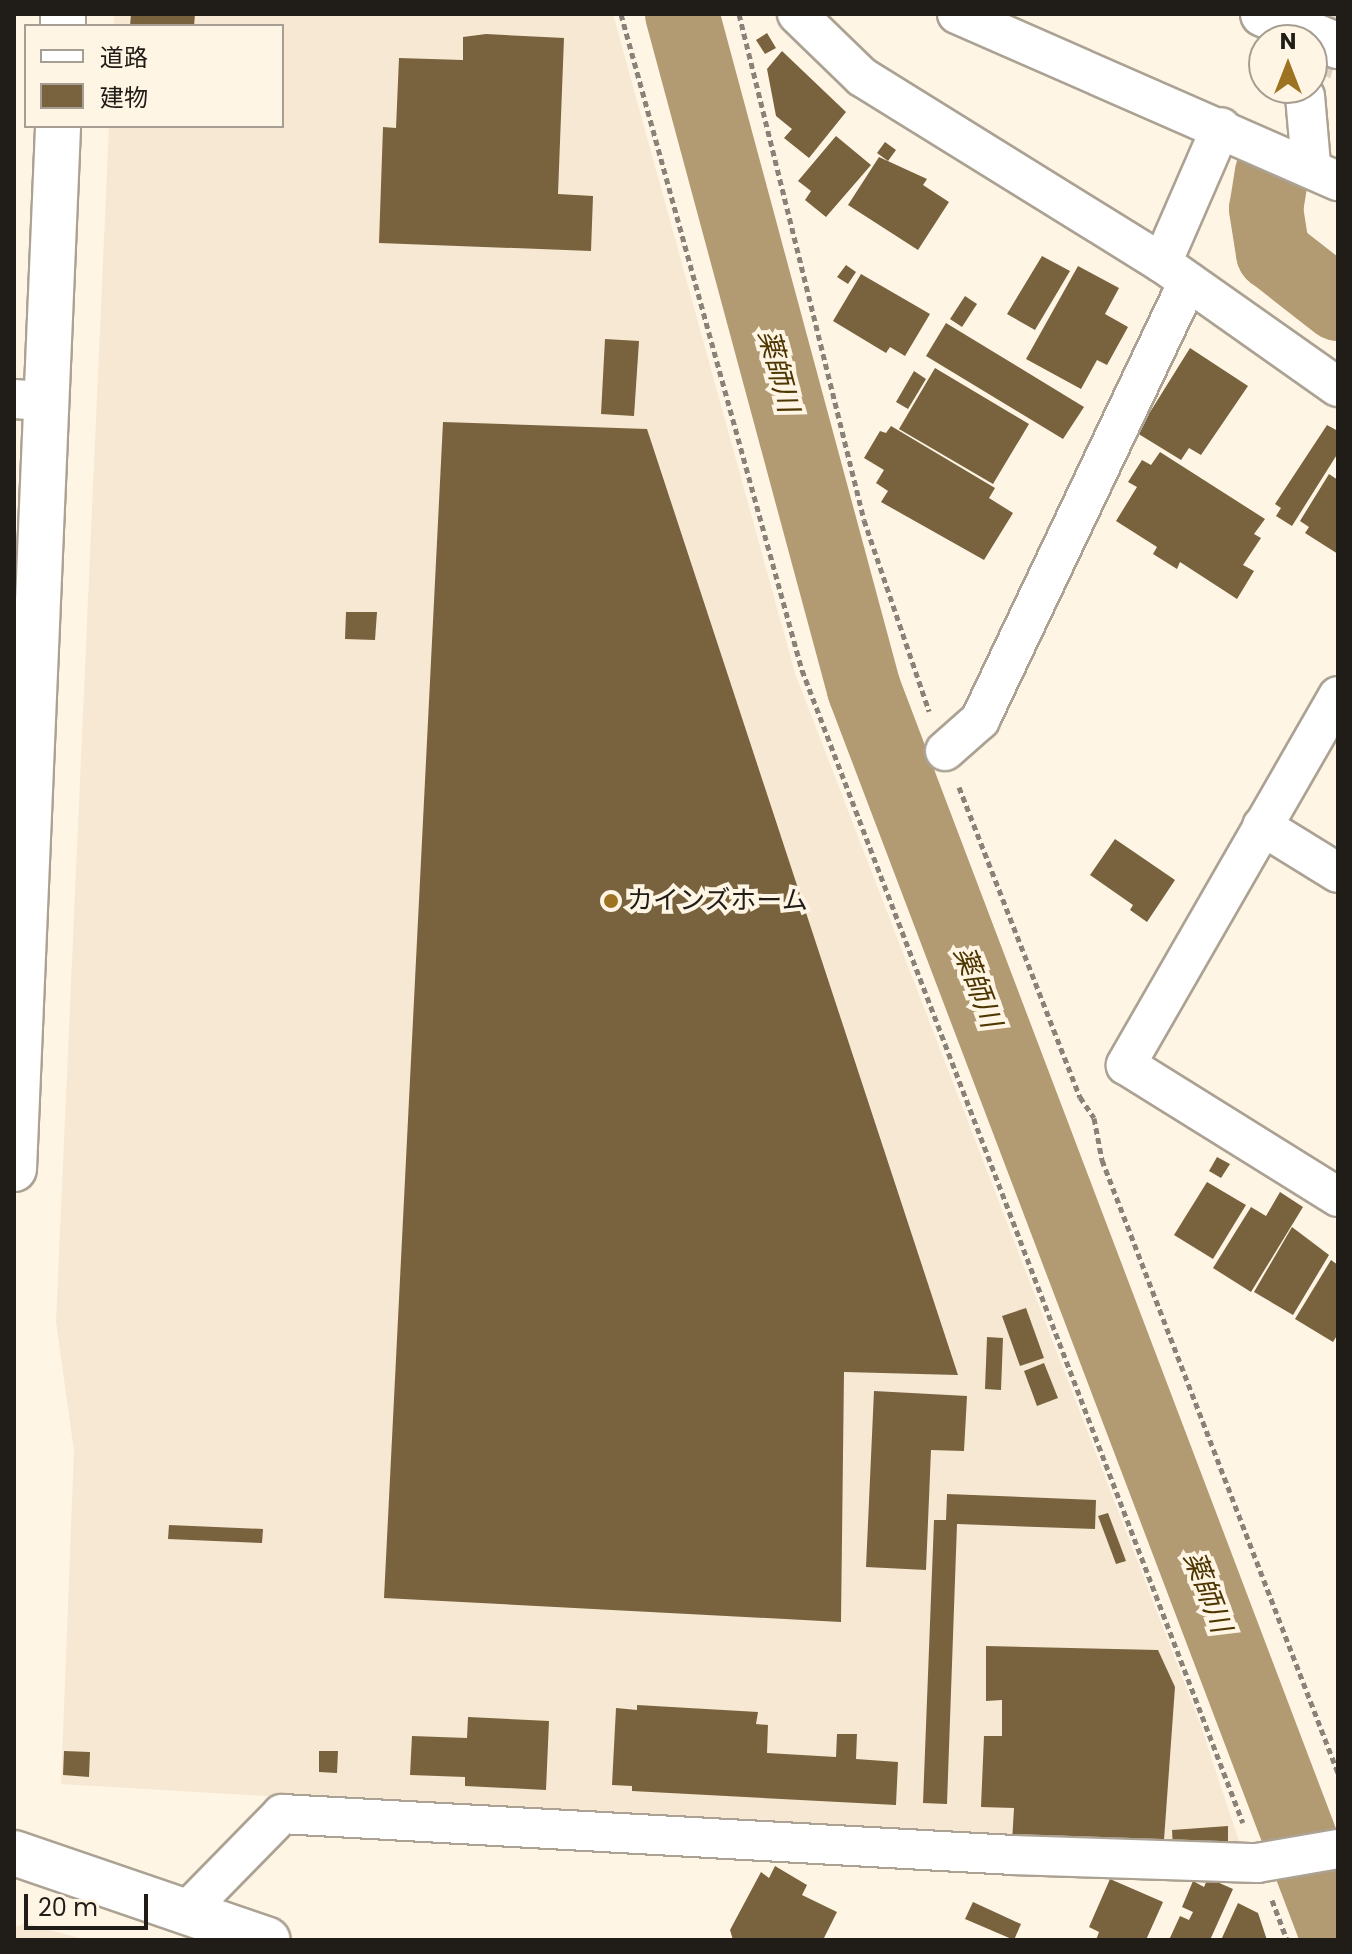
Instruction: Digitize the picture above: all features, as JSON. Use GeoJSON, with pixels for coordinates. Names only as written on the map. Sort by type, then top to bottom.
{"type":"FeatureCollection","features":[{"type":"Feature","properties":{"kind":"main road"},"geometry":{"type":"LineString","coordinates":[[1263,14],[1338,46]]}},
{"type":"Feature","properties":{"kind":"main road"},"geometry":{"type":"LineString","coordinates":[[14,1169],[29,400],[58,128]]}},
{"type":"Feature","properties":{"kind":"main road"},"geometry":{"type":"LineString","coordinates":[[14,1853],[268,1940]]}},
{"type":"Feature","properties":{"kind":"street"},"geometry":{"type":"LineString","coordinates":[[797,14],[862,77],[1175,272],[1338,387]]}},
{"type":"Feature","properties":{"kind":"street"},"geometry":{"type":"LineString","coordinates":[[957,14],[1324,173]]}},
{"type":"Feature","properties":{"kind":"street"},"geometry":{"type":"LineString","coordinates":[[1307,104],[1324,173]]}},
{"type":"Feature","properties":{"kind":"street"},"geometry":{"type":"LineString","coordinates":[[945,751],[980,720],[1175,272],[1221,127]]}},
{"type":"Feature","properties":{"kind":"street"},"geometry":{"type":"LineString","coordinates":[[1338,696],[1126,1065],[1338,1197]]}},
{"type":"Feature","properties":{"kind":"street"},"geometry":{"type":"LineString","coordinates":[[1262,826],[1338,873]]}},
{"type":"Feature","properties":{"kind":"street"},"geometry":{"type":"LineString","coordinates":[[186,1912],[282,1814],[1012,1855],[1266,1863],[1338,1849]]}},
{"type":"Feature","properties":{"kind":"path"},"geometry":{"type":"LineString","coordinates":[[621,14],[802,670],[1266,1863],[1287,1940]]}},
{"type":"Feature","properties":{"kind":"path"},"geometry":{"type":"LineString","coordinates":[[739,14],[864,520],[902,640],[1080,1097],[1094,1118],[1102,1160],[1338,1773]]}},
{"type":"Feature","properties":{"kind":"shaded area"},"geometry":{"type":"Polygon","coordinates":[[[114,14],[613,14],[795,673],[1201,1726],[1243,1853],[61,1784],[74,1451],[56,1322],[109,128],[284,128],[284,24],[114,24],[114,14]]]}},
{"type":"Feature","properties":{"kind":"shaded area"},"geometry":{"type":"Polygon","coordinates":[[[25,1923],[87,1940],[14,1940],[14,1928],[25,1923]]]}},
{"type":"Feature","properties":{"kind":"building"},"geometry":{"type":"Polygon","coordinates":[[[131,14],[195,14],[194,24],[130,24],[131,14]]]}},
{"type":"Feature","properties":{"kind":"building"},"geometry":{"type":"Polygon","coordinates":[[[767,33],[776,48],[765,54],[756,40],[767,33]]]}},
{"type":"Feature","properties":{"kind":"building"},"geometry":{"type":"Polygon","coordinates":[[[486,34],[564,38],[558,194],[593,196],[591,251],[379,243],[383,127],[396,128],[399,58],[463,60],[463,37],[486,34]]]}},
{"type":"Feature","properties":{"kind":"building"},"geometry":{"type":"Polygon","coordinates":[[[782,51],[846,112],[809,158],[784,138],[792,129],[776,116],[767,69],[782,51]]]}},
{"type":"Feature","properties":{"kind":"building"},"geometry":{"type":"Polygon","coordinates":[[[836,136],[871,165],[826,217],[805,200],[811,191],[798,181],[836,136]]]}},
{"type":"Feature","properties":{"kind":"building"},"geometry":{"type":"Polygon","coordinates":[[[885,142],[896,150],[888,161],[877,153],[885,142]]]}},
{"type":"Feature","properties":{"kind":"building"},"geometry":{"type":"Polygon","coordinates":[[[879,157],[927,179],[923,185],[949,202],[918,250],[848,205],[879,157]]]}},
{"type":"Feature","properties":{"kind":"building"},"geometry":{"type":"Polygon","coordinates":[[[1042,256],[1070,271],[1035,330],[1007,314],[1042,256]]]}},
{"type":"Feature","properties":{"kind":"building"},"geometry":{"type":"Polygon","coordinates":[[[846,265],[856,272],[848,284],[837,277],[846,265]]]}},
{"type":"Feature","properties":{"kind":"building"},"geometry":{"type":"Polygon","coordinates":[[[1078,266],[1119,288],[1105,314],[1128,327],[1107,365],[1097,360],[1081,389],[1026,359],[1078,266]]]}},
{"type":"Feature","properties":{"kind":"building"},"geometry":{"type":"Polygon","coordinates":[[[861,274],[930,314],[905,356],[890,347],[886,353],[833,321],[861,274]]]}},
{"type":"Feature","properties":{"kind":"building"},"geometry":{"type":"Polygon","coordinates":[[[965,296],[977,304],[962,327],[950,319],[965,296]]]}},
{"type":"Feature","properties":{"kind":"building"},"geometry":{"type":"Polygon","coordinates":[[[946,323],[1084,407],[1063,439],[926,356],[946,323]]]}},
{"type":"Feature","properties":{"kind":"building"},"geometry":{"type":"Polygon","coordinates":[[[605,339],[639,341],[634,416],[601,414],[605,339]]]}},
{"type":"Feature","properties":{"kind":"building"},"geometry":{"type":"Polygon","coordinates":[[[1190,348],[1248,386],[1201,455],[1189,448],[1181,460],[1137,433],[1190,348]]]}},
{"type":"Feature","properties":{"kind":"building"},"geometry":{"type":"Polygon","coordinates":[[[935,368],[1029,424],[993,484],[899,429],[935,368]]]}},
{"type":"Feature","properties":{"kind":"building"},"geometry":{"type":"Polygon","coordinates":[[[914,371],[926,379],[908,409],[896,402],[914,371]]]}},
{"type":"Feature","properties":{"kind":"building","name":"カインズホーム"},"geometry":{"type":"Polygon","coordinates":[[[443,422],[647,429],[958,1375],[844,1372],[841,1622],[384,1598],[443,422]]]}},
{"type":"Feature","properties":{"kind":"building"},"geometry":{"type":"Polygon","coordinates":[[[1327,425],[1338,431],[1338,453],[1292,526],[1276,516],[1281,508],[1275,504],[1327,425]]]}},
{"type":"Feature","properties":{"kind":"building"},"geometry":{"type":"Polygon","coordinates":[[[891,426],[995,488],[989,498],[1013,513],[984,560],[881,502],[888,491],[876,483],[884,470],[864,458],[880,431],[886,433],[891,426]]]}},
{"type":"Feature","properties":{"kind":"building"},"geometry":{"type":"Polygon","coordinates":[[[1160,452],[1265,519],[1254,534],[1261,538],[1243,565],[1254,571],[1237,599],[1180,562],[1177,569],[1153,554],[1157,547],[1116,521],[1137,487],[1128,482],[1142,460],[1151,465],[1160,452]]]}},
{"type":"Feature","properties":{"kind":"building"},"geometry":{"type":"Polygon","coordinates":[[[1329,474],[1338,480],[1338,554],[1305,533],[1309,527],[1300,521],[1329,474]]]}},
{"type":"Feature","properties":{"kind":"building"},"geometry":{"type":"Polygon","coordinates":[[[346,612],[377,612],[375,640],[345,639],[346,612]]]}},
{"type":"Feature","properties":{"kind":"building"},"geometry":{"type":"Polygon","coordinates":[[[1115,839],[1175,880],[1147,922],[1130,910],[1133,905],[1090,875],[1115,839]]]}},
{"type":"Feature","properties":{"kind":"building"},"geometry":{"type":"Polygon","coordinates":[[[1217,1157],[1230,1164],[1221,1178],[1209,1171],[1217,1157]]]}},
{"type":"Feature","properties":{"kind":"building"},"geometry":{"type":"Polygon","coordinates":[[[1207,1182],[1246,1205],[1213,1259],[1174,1235],[1207,1182]]]}},
{"type":"Feature","properties":{"kind":"building"},"geometry":{"type":"Polygon","coordinates":[[[1280,1192],[1303,1207],[1251,1292],[1213,1268],[1251,1207],[1266,1216],[1280,1192]]]}},
{"type":"Feature","properties":{"kind":"building"},"geometry":{"type":"Polygon","coordinates":[[[1292,1227],[1329,1255],[1293,1315],[1254,1292],[1292,1227]]]}},
{"type":"Feature","properties":{"kind":"building"},"geometry":{"type":"Polygon","coordinates":[[[1331,1260],[1338,1265],[1338,1334],[1333,1342],[1295,1319],[1331,1260]]]}},
{"type":"Feature","properties":{"kind":"building"},"geometry":{"type":"Polygon","coordinates":[[[1026,1308],[1044,1358],[1020,1366],[1002,1316],[1026,1308]]]}},
{"type":"Feature","properties":{"kind":"building"},"geometry":{"type":"Polygon","coordinates":[[[987,1337],[1003,1338],[1001,1390],[985,1389],[987,1337]]]}},
{"type":"Feature","properties":{"kind":"building"},"geometry":{"type":"Polygon","coordinates":[[[1044,1363],[1058,1398],[1037,1406],[1024,1371],[1044,1363]]]}},
{"type":"Feature","properties":{"kind":"building"},"geometry":{"type":"Polygon","coordinates":[[[874,1391],[967,1396],[964,1451],[931,1450],[926,1570],[866,1567],[874,1391]]]}},
{"type":"Feature","properties":{"kind":"building"},"geometry":{"type":"Polygon","coordinates":[[[947,1494],[1096,1500],[1095,1529],[957,1524],[947,1804],[923,1803],[934,1520],[946,1520],[947,1494]]]}},
{"type":"Feature","properties":{"kind":"building"},"geometry":{"type":"Polygon","coordinates":[[[1108,1513],[1126,1561],[1116,1564],[1098,1516],[1108,1513]]]}},
{"type":"Feature","properties":{"kind":"building"},"geometry":{"type":"Polygon","coordinates":[[[169,1525],[263,1529],[262,1543],[168,1539],[169,1525]]]}},
{"type":"Feature","properties":{"kind":"building"},"geometry":{"type":"Polygon","coordinates":[[[986,1646],[1158,1650],[1175,1687],[1164,1840],[1115,1838],[1106,1848],[1012,1842],[1014,1808],[981,1807],[984,1736],[1002,1736],[1002,1700],[986,1701],[986,1646]]]}},
{"type":"Feature","properties":{"kind":"building"},"geometry":{"type":"Polygon","coordinates":[[[637,1705],[758,1712],[756,1724],[768,1725],[767,1753],[836,1757],[837,1734],[857,1734],[856,1759],[898,1762],[896,1805],[632,1791],[632,1786],[612,1785],[616,1708],[637,1710],[637,1705]]]}},
{"type":"Feature","properties":{"kind":"building"},"geometry":{"type":"Polygon","coordinates":[[[468,1717],[549,1721],[546,1790],[465,1786],[465,1777],[410,1775],[412,1736],[467,1738],[468,1717]]]}},
{"type":"Feature","properties":{"kind":"building"},"geometry":{"type":"Polygon","coordinates":[[[64,1751],[90,1752],[89,1777],[63,1775],[64,1751]]]}},
{"type":"Feature","properties":{"kind":"building"},"geometry":{"type":"Polygon","coordinates":[[[319,1751],[338,1751],[337,1773],[319,1772],[319,1751]]]}},
{"type":"Feature","properties":{"kind":"building"},"geometry":{"type":"Polygon","coordinates":[[[1228,1826],[1228,1848],[1173,1848],[1172,1830],[1228,1826]]]}},
{"type":"Feature","properties":{"kind":"building"},"geometry":{"type":"Polygon","coordinates":[[[775,1866],[807,1885],[802,1895],[837,1912],[823,1940],[733,1940],[730,1930],[761,1872],[769,1878],[775,1866]]]}},
{"type":"Feature","properties":{"kind":"building"},"geometry":{"type":"Polygon","coordinates":[[[1208,1878],[1233,1889],[1210,1940],[1169,1940],[1180,1916],[1189,1920],[1193,1912],[1182,1907],[1193,1881],[1204,1887],[1208,1878]]]}},
{"type":"Feature","properties":{"kind":"building"},"geometry":{"type":"Polygon","coordinates":[[[1110,1879],[1163,1902],[1146,1940],[1096,1940],[1099,1932],[1089,1927],[1110,1879]]]}},
{"type":"Feature","properties":{"kind":"building"},"geometry":{"type":"Polygon","coordinates":[[[973,1902],[1021,1924],[1014,1940],[965,1919],[973,1902]]]}},
{"type":"Feature","properties":{"kind":"building"},"geometry":{"type":"Polygon","coordinates":[[[1238,1903],[1258,1913],[1267,1940],[1221,1940],[1238,1903]]]}},
{"type":"Feature","properties":{"kind":"waterway","name":"薬師川"},"geometry":{"type":"LineString","coordinates":[[682,14],[864,689],[1338,1938]]}},
{"type":"Feature","properties":{"kind":"waterway"},"geometry":{"type":"LineString","coordinates":[[1272,172],[1266,209],[1273,253],[1338,304]]}},
{"type":"Feature","properties":{"kind":"tunnel"},"geometry":{"type":"LineString","coordinates":[[1326,24],[1329,14]]}},
{"type":"Feature","properties":{"kind":"place","name":"カインズホーム"},"geometry":{"type":"Point","coordinates":[611,901]}}]}
